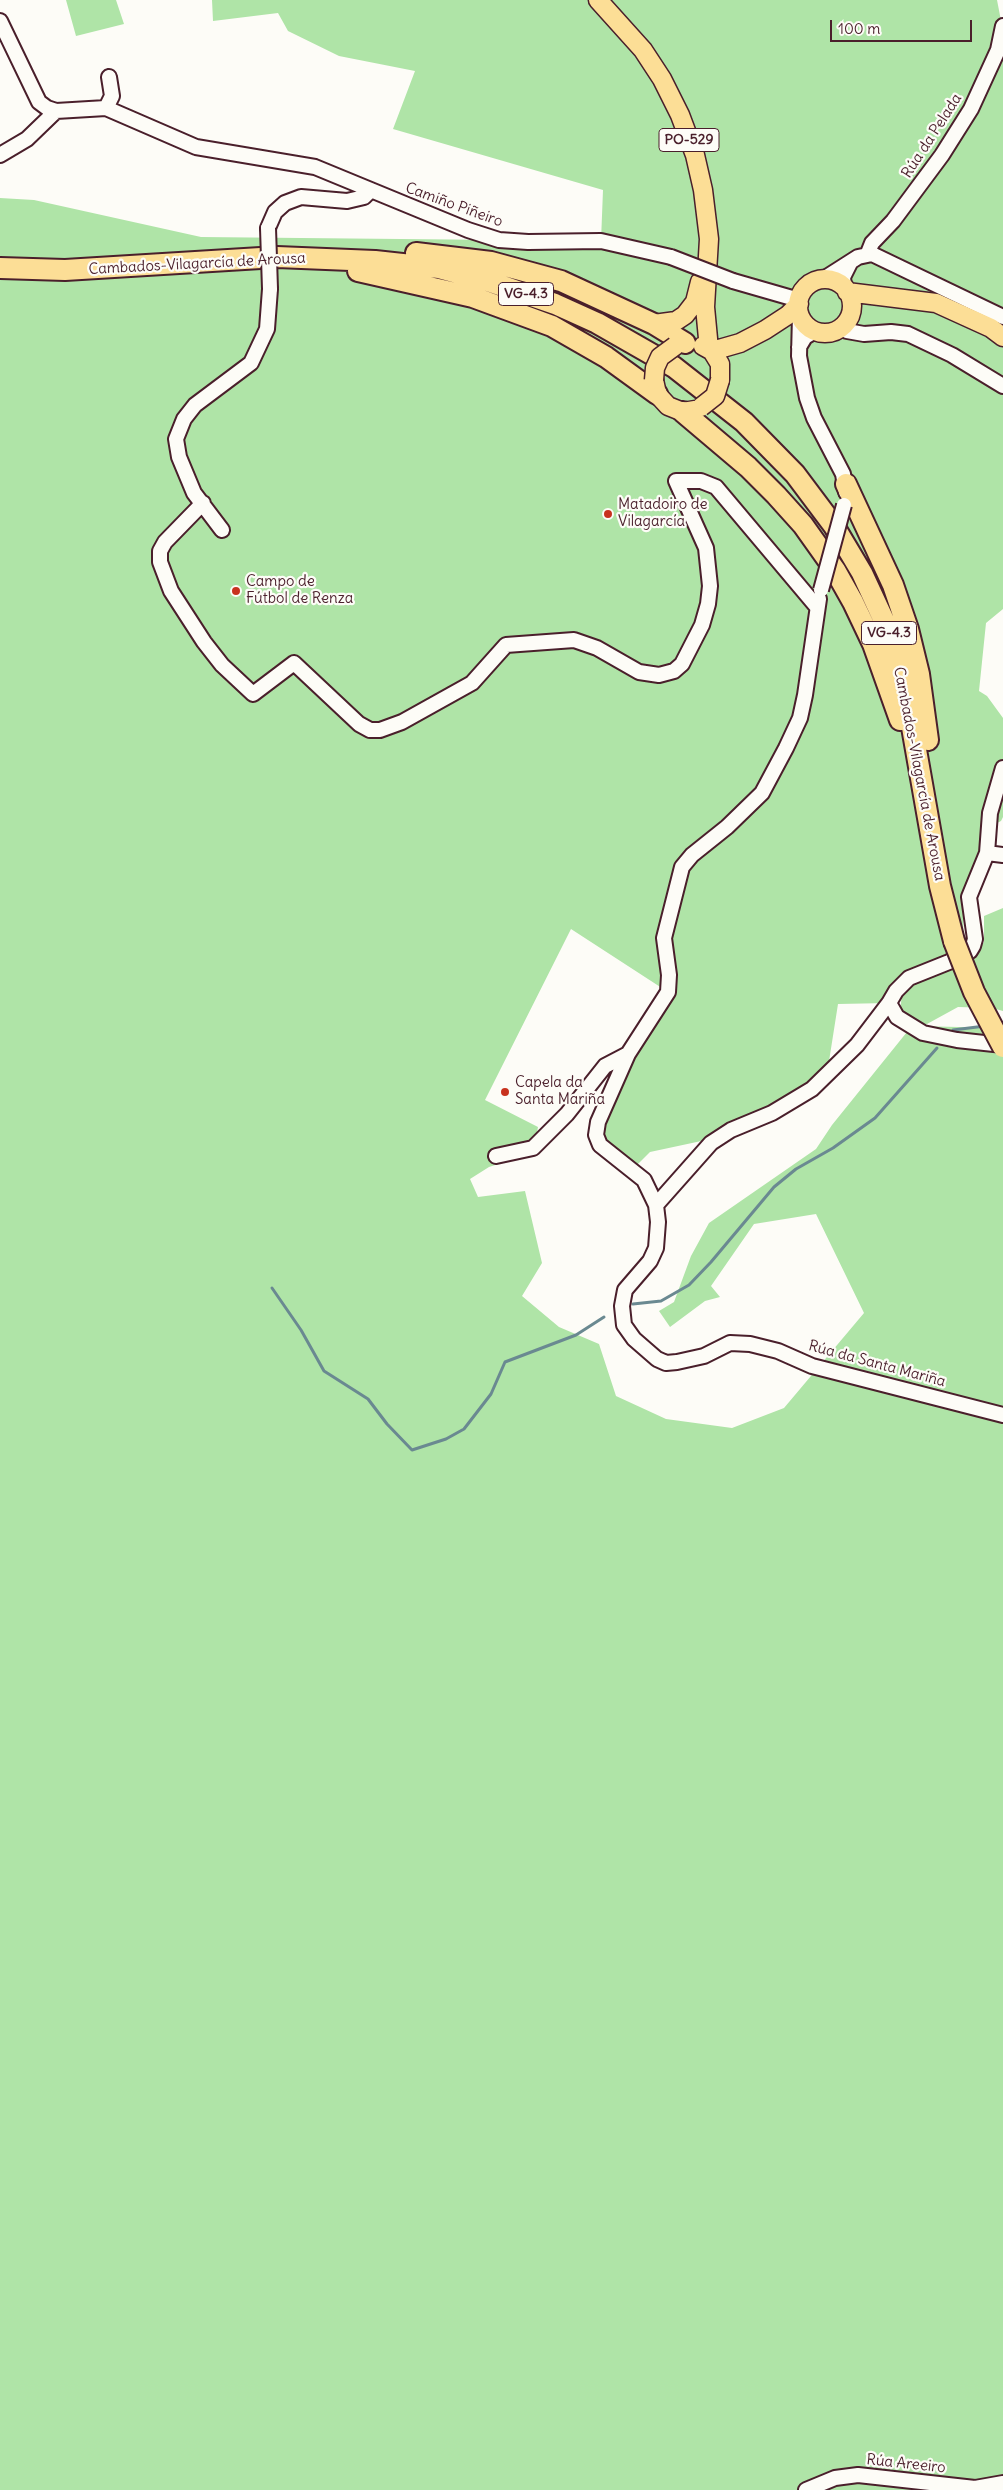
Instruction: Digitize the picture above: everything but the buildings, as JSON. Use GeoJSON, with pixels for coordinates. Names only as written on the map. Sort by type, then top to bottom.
{"type":"FeatureCollection","features":[{"type":"Feature","properties":{"kind":"highway"},"geometry":{"type":"LineString","coordinates":[[277,257],[332,248],[362,248],[453,256],[491,262],[561,281],[654,324],[683,344]]}},
{"type":"Feature","properties":{"kind":"highway"},"geometry":{"type":"LineString","coordinates":[[277,257],[367,272],[473,297],[552,326],[655,387]]}},
{"type":"Feature","properties":{"kind":"highway","name":"Cambados-Vilagarcía de Arousa"},"geometry":{"type":"LineString","coordinates":[[0,268],[65,270],[277,257],[375,261],[439,268],[488,281],[555,304],[597,323],[674,368],[744,422],[770,447],[818,501],[862,572],[887,627],[903,676],[940,886],[954,941],[974,992],[1003,1046]]}},
{"type":"Feature","properties":{"kind":"highway"},"geometry":{"type":"LineString","coordinates":[[692,410],[803,526],[835,570],[853,602],[892,694],[906,743],[924,845],[940,886]]}},
{"type":"Feature","properties":{"kind":"highway"},"geometry":{"type":"LineString","coordinates":[[846,484],[893,585],[908,630],[919,674],[927,729],[940,886]]}},
{"type":"Feature","properties":{"kind":"main road","name":"PO-529"},"geometry":{"type":"LineString","coordinates":[[598,0],[642,50],[662,79],[680,115],[695,155],[703,190],[709,239],[705,325],[710,350]]}},
{"type":"Feature","properties":{"kind":"main road"},"geometry":{"type":"LineString","coordinates":[[654,324],[676,321],[685,315],[695,302],[700,285],[700,213],[703,190]]}},
{"type":"Feature","properties":{"kind":"main road"},"geometry":{"type":"LineString","coordinates":[[803,316],[807,286],[822,280],[836,282],[846,290],[851,302],[846,320]]}},
{"type":"Feature","properties":{"kind":"main road"},"geometry":{"type":"LineString","coordinates":[[846,290],[936,303],[975,320],[1003,337]]}},
{"type":"Feature","properties":{"kind":"main road"},"geometry":{"type":"LineString","coordinates":[[710,350],[740,343],[788,315],[803,316],[826,333],[873,302],[900,298]]}},
{"type":"Feature","properties":{"kind":"main road","name":"PO-529"},"geometry":{"type":"LineString","coordinates":[[683,344],[698,328],[705,307]]}},
{"type":"Feature","properties":{"kind":"main road"},"geometry":{"type":"LineString","coordinates":[[721,376],[720,364],[710,350],[698,344],[683,344],[660,358],[655,368],[655,387],[668,406],[692,410],[715,396],[727,358],[740,343]]}},
{"type":"Feature","properties":{"kind":"street"},"geometry":{"type":"LineString","coordinates":[[0,21],[39,102],[56,111],[27,139],[0,155]]}},
{"type":"Feature","properties":{"kind":"street","name":"Rúa da Pelada"},"geometry":{"type":"LineString","coordinates":[[868,253],[872,243],[894,221],[942,155],[971,109],[998,50],[1003,26]]}},
{"type":"Feature","properties":{"kind":"street"},"geometry":{"type":"LineString","coordinates":[[106,108],[112,96],[109,77]]}},
{"type":"Feature","properties":{"kind":"street","name":"Camiño Piñeiro"},"geometry":{"type":"LineString","coordinates":[[56,111],[106,108],[196,146],[315,167],[458,226],[498,240],[528,242],[601,241],[672,257],[733,281],[803,316]]}},
{"type":"Feature","properties":{"kind":"street"},"geometry":{"type":"LineString","coordinates":[[222,530],[194,492],[179,457],[176,440],[184,419],[195,405],[251,363],[267,329],[270,289],[268,228],[275,212],[285,203],[301,197],[347,201],[364,197],[371,190]]}},
{"type":"Feature","properties":{"kind":"street"},"geometry":{"type":"LineString","coordinates":[[822,280],[868,253],[880,257],[1003,317]]}},
{"type":"Feature","properties":{"kind":"street"},"geometry":{"type":"LineString","coordinates":[[846,290],[843,278],[850,263]]}},
{"type":"Feature","properties":{"kind":"street"},"geometry":{"type":"LineString","coordinates":[[803,316],[805,336],[799,347],[807,398],[814,418],[846,484]]}},
{"type":"Feature","properties":{"kind":"street"},"geometry":{"type":"LineString","coordinates":[[846,320],[847,331],[864,334],[891,332],[908,334],[952,356],[1003,386]]}},
{"type":"Feature","properties":{"kind":"street"},"geometry":{"type":"LineString","coordinates":[[202,503],[165,542],[160,552],[160,562],[171,591],[216,657],[253,694],[294,663],[359,724],[370,730],[380,730],[402,722],[472,684],[506,645],[574,640],[597,648],[639,672],[659,675],[674,671],[682,664],[702,625],[708,604],[710,586],[710,569],[706,548],[676,480],[701,481],[716,487],[817,607]]}},
{"type":"Feature","properties":{"kind":"street","name":"Rúa da Santa Mariña"},"geometry":{"type":"LineString","coordinates":[[846,484],[844,505],[817,607],[800,718],[762,793],[727,827],[692,855],[682,867],[664,938],[669,975],[668,992],[628,1054],[598,1122],[596,1135],[600,1145],[644,1180],[656,1205],[658,1222],[656,1248],[650,1261],[625,1290],[622,1306],[624,1325],[634,1339],[657,1359],[666,1364],[704,1356],[730,1343],[750,1344],[778,1351],[812,1366],[1003,1415]]}},
{"type":"Feature","properties":{"kind":"street"},"geometry":{"type":"LineString","coordinates":[[656,1205],[711,1143],[731,1130],[772,1113],[812,1089],[857,1045],[896,991],[909,978],[949,962],[970,951],[975,939],[969,897],[987,853],[990,813],[1003,768]]}},
{"type":"Feature","properties":{"kind":"street"},"geometry":{"type":"LineString","coordinates":[[987,853],[1003,855]]}},
{"type":"Feature","properties":{"kind":"street"},"geometry":{"type":"LineString","coordinates":[[889,1003],[897,1017],[923,1033],[1003,1046]]}},
{"type":"Feature","properties":{"kind":"street","name":"Rúa da Santa Mariña"},"geometry":{"type":"LineString","coordinates":[[496,1156],[533,1148],[567,1114],[605,1066],[628,1054]]}},
{"type":"Feature","properties":{"kind":"street","name":"Rúa Areeiro"},"geometry":{"type":"LineString","coordinates":[[806,2490],[834,2478],[858,2475],[975,2488],[1003,2483]]}},
{"type":"Feature","properties":{"kind":"green space"},"geometry":{"type":"Polygon","coordinates":[[[66,0],[116,0],[124,24],[76,36],[66,0]]]}},
{"type":"Feature","properties":{"kind":"green space"},"geometry":{"type":"Polygon","coordinates":[[[212,0],[997,0],[1003,31],[1003,609],[986,623],[979,691],[987,696],[1003,718],[1003,817],[1001,821],[989,827],[981,862],[964,889],[963,939],[949,962],[909,978],[889,1003],[838,1004],[827,1074],[800,1099],[706,1140],[650,1152],[633,1169],[600,1145],[598,1122],[668,992],[571,929],[485,1100],[538,1127],[533,1153],[489,1167],[470,1179],[478,1197],[525,1191],[542,1263],[522,1296],[559,1327],[599,1344],[616,1396],[666,1419],[732,1428],[784,1408],[864,1313],[816,1214],[754,1224],[711,1286],[720,1297],[705,1301],[670,1327],[659,1311],[674,1302],[691,1256],[709,1223],[816,1149],[832,1125],[911,1027],[900,1014],[902,992],[912,983],[974,958],[984,942],[984,916],[1003,908],[1003,1011],[992,1008],[958,1007],[927,1024],[915,1026],[1003,1028],[1003,2490],[0,2490],[0,198],[34,200],[201,237],[601,241],[603,190],[393,129],[415,71],[339,56],[288,31],[278,13],[213,21],[212,0]]]}},
{"type":"Feature","properties":{"kind":"waterway"},"geometry":{"type":"LineString","coordinates":[[953,1030],[985,1026]]}},
{"type":"Feature","properties":{"kind":"waterway"},"geometry":{"type":"LineString","coordinates":[[633,1304],[661,1301],[689,1285],[711,1262],[774,1187],[796,1169],[833,1148],[875,1118],[937,1048]]}},
{"type":"Feature","properties":{"kind":"waterway"},"geometry":{"type":"LineString","coordinates":[[272,1288],[301,1330],[324,1371],[368,1399],[387,1424],[412,1450],[446,1439],[464,1429],[491,1394],[505,1362],[576,1335],[604,1317]]}},
{"type":"Feature","properties":{"kind":"place","name":"Matadoiro de Vilagarcía"},"geometry":{"type":"Point","coordinates":[608,514]}},
{"type":"Feature","properties":{"kind":"place","name":"Campo de Fútbol de Renza"},"geometry":{"type":"Point","coordinates":[236,591]}},
{"type":"Feature","properties":{"kind":"place","name":"Capela da Santa Mariña"},"geometry":{"type":"Point","coordinates":[505,1092]}}]}
